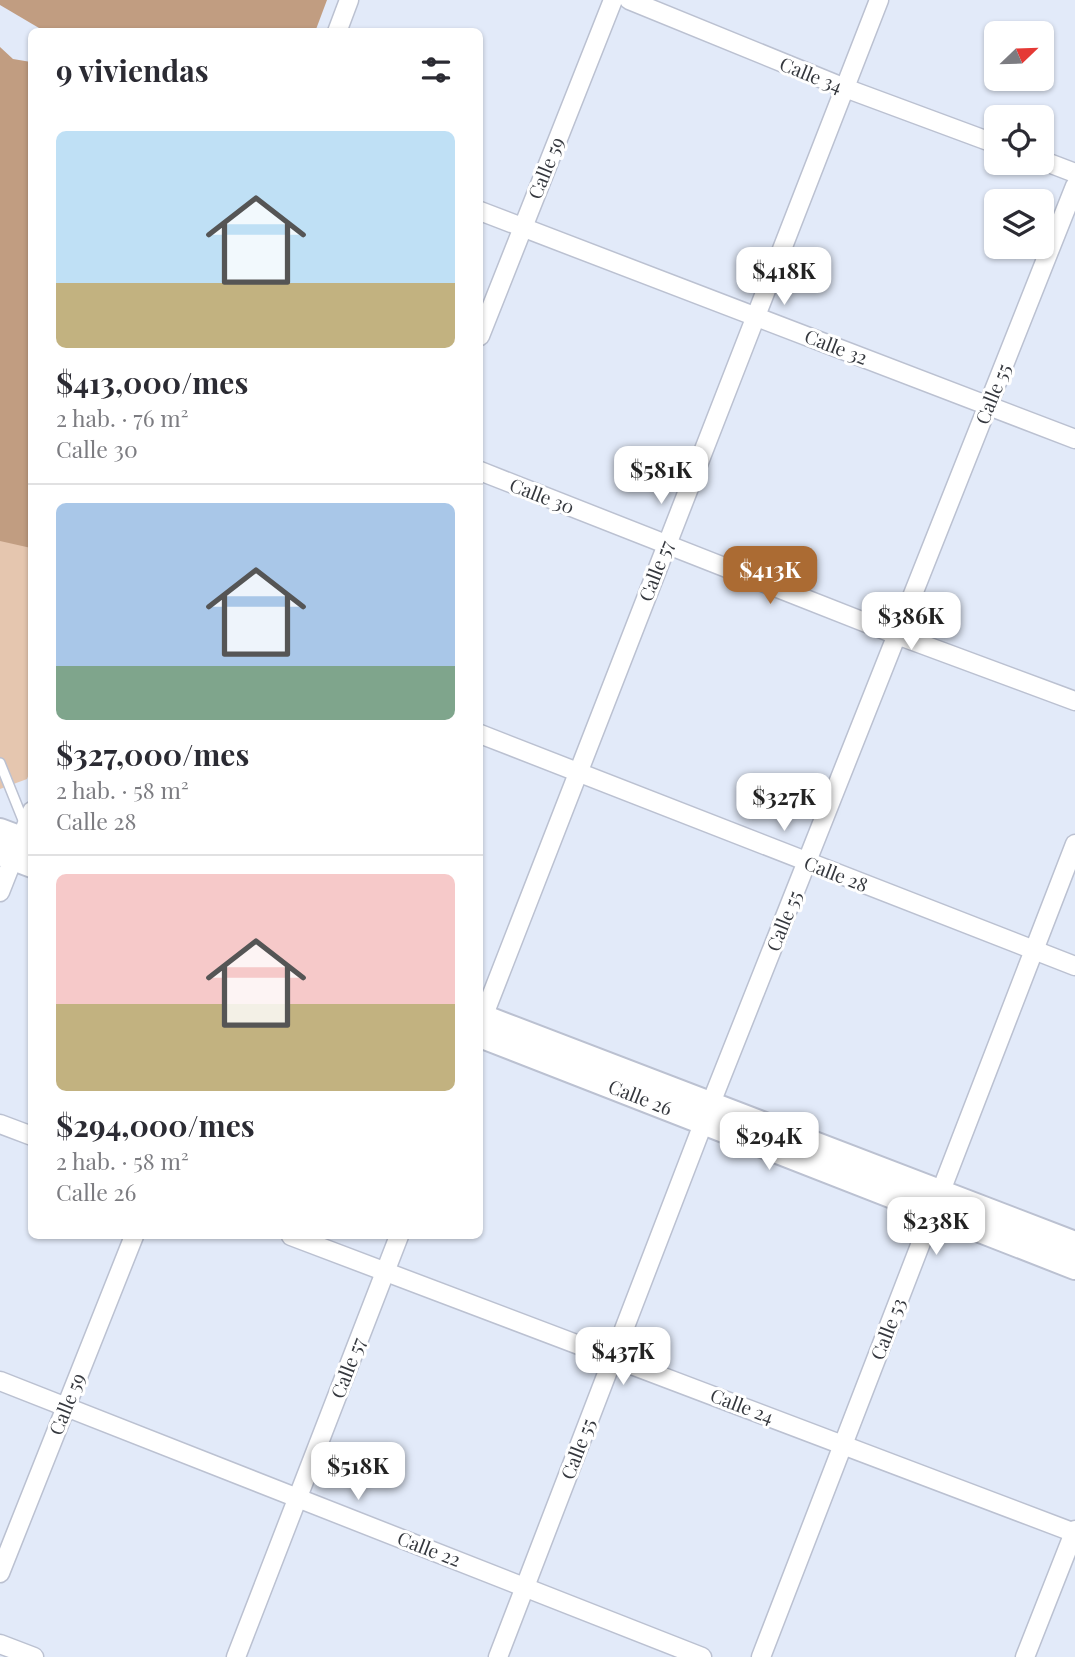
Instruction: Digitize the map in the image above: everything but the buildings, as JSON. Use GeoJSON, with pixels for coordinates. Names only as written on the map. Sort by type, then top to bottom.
{"type":"FeatureCollection","features":[{"type":"Feature","properties":{"kind":"main road","name":"Calle 26"},"geometry":{"type":"LineString","coordinates":[[483,1024],[936,1202],[1075,1267]]}},
{"type":"Feature","properties":{"kind":"main road","name":"Calle 26"},"geometry":{"type":"LineString","coordinates":[[936,1202],[1075,1244]]}},
{"type":"Feature","properties":{"kind":"street"},"geometry":{"type":"LineString","coordinates":[[338,28],[349,0]]}},
{"type":"Feature","properties":{"kind":"street","name":"Calle 59"},"geometry":{"type":"LineString","coordinates":[[483,328],[613,0]]}},
{"type":"Feature","properties":{"kind":"street","name":"Calle 34"},"geometry":{"type":"LineString","coordinates":[[629,0],[845,88],[984,140]]}},
{"type":"Feature","properties":{"kind":"street","name":"Calle 57"},"geometry":{"type":"LineString","coordinates":[[483,1015],[879,0]]}},
{"type":"Feature","properties":{"kind":"street"},"geometry":{"type":"LineString","coordinates":[[1054,165],[1075,173]]}},
{"type":"Feature","properties":{"kind":"street","name":"Calle 55"},"geometry":{"type":"LineString","coordinates":[[498,1657],[708,1112],[1075,187]]}},
{"type":"Feature","properties":{"kind":"street","name":"Calle 32"},"geometry":{"type":"LineString","coordinates":[[483,212],[1075,439]]}},
{"type":"Feature","properties":{"kind":"street","name":"Calle 30"},"geometry":{"type":"LineString","coordinates":[[483,472],[897,635],[1075,701]]}},
{"type":"Feature","properties":{"kind":"street","name":"Calle 28"},"geometry":{"type":"LineString","coordinates":[[483,735],[1075,966]]}},
{"type":"Feature","properties":{"kind":"street"},"geometry":{"type":"LineString","coordinates":[[0,892],[19,841]]}},
{"type":"Feature","properties":{"kind":"street","name":"Calle 53"},"geometry":{"type":"LineString","coordinates":[[761,1657],[1075,844]]}},
{"type":"Feature","properties":{"kind":"street"},"geometry":{"type":"LineString","coordinates":[[0,1124],[28,1134]]}},
{"type":"Feature","properties":{"kind":"street","name":"Calle 59"},"geometry":{"type":"LineString","coordinates":[[0,1573],[133,1239]]}},
{"type":"Feature","properties":{"kind":"street","name":"Calle 24"},"geometry":{"type":"LineString","coordinates":[[299,1239],[1075,1532]]}},
{"type":"Feature","properties":{"kind":"street","name":"Calle 57"},"geometry":{"type":"LineString","coordinates":[[236,1657],[398,1239]]}},
{"type":"Feature","properties":{"kind":"street","name":"Calle 22"},"geometry":{"type":"LineString","coordinates":[[0,1381],[702,1657]]}},
{"type":"Feature","properties":{"kind":"street"},"geometry":{"type":"LineString","coordinates":[[1026,1657],[1075,1532]]}},
{"type":"Feature","properties":{"kind":"street"},"geometry":{"type":"LineString","coordinates":[[0,1644],[34,1657]]}},
{"type":"Feature","properties":{"kind":"lane"},"geometry":{"type":"LineString","coordinates":[[0,763],[19,841]]}},
{"type":"Feature","properties":{"kind":"shaded area"},"geometry":{"type":"Polygon","coordinates":[[[0,0],[327,0],[316,28],[39,28],[0,5],[0,0]]]}},
{"type":"Feature","properties":{"kind":"shaded area"},"geometry":{"type":"Polygon","coordinates":[[[0,47],[13,59],[28,62],[28,547],[0,541],[0,47]]]}},
{"type":"Feature","properties":{"kind":"shaded area"},"geometry":{"type":"Polygon","coordinates":[[[0,302],[28,313],[28,776],[0,789],[0,302]]]}}]}
